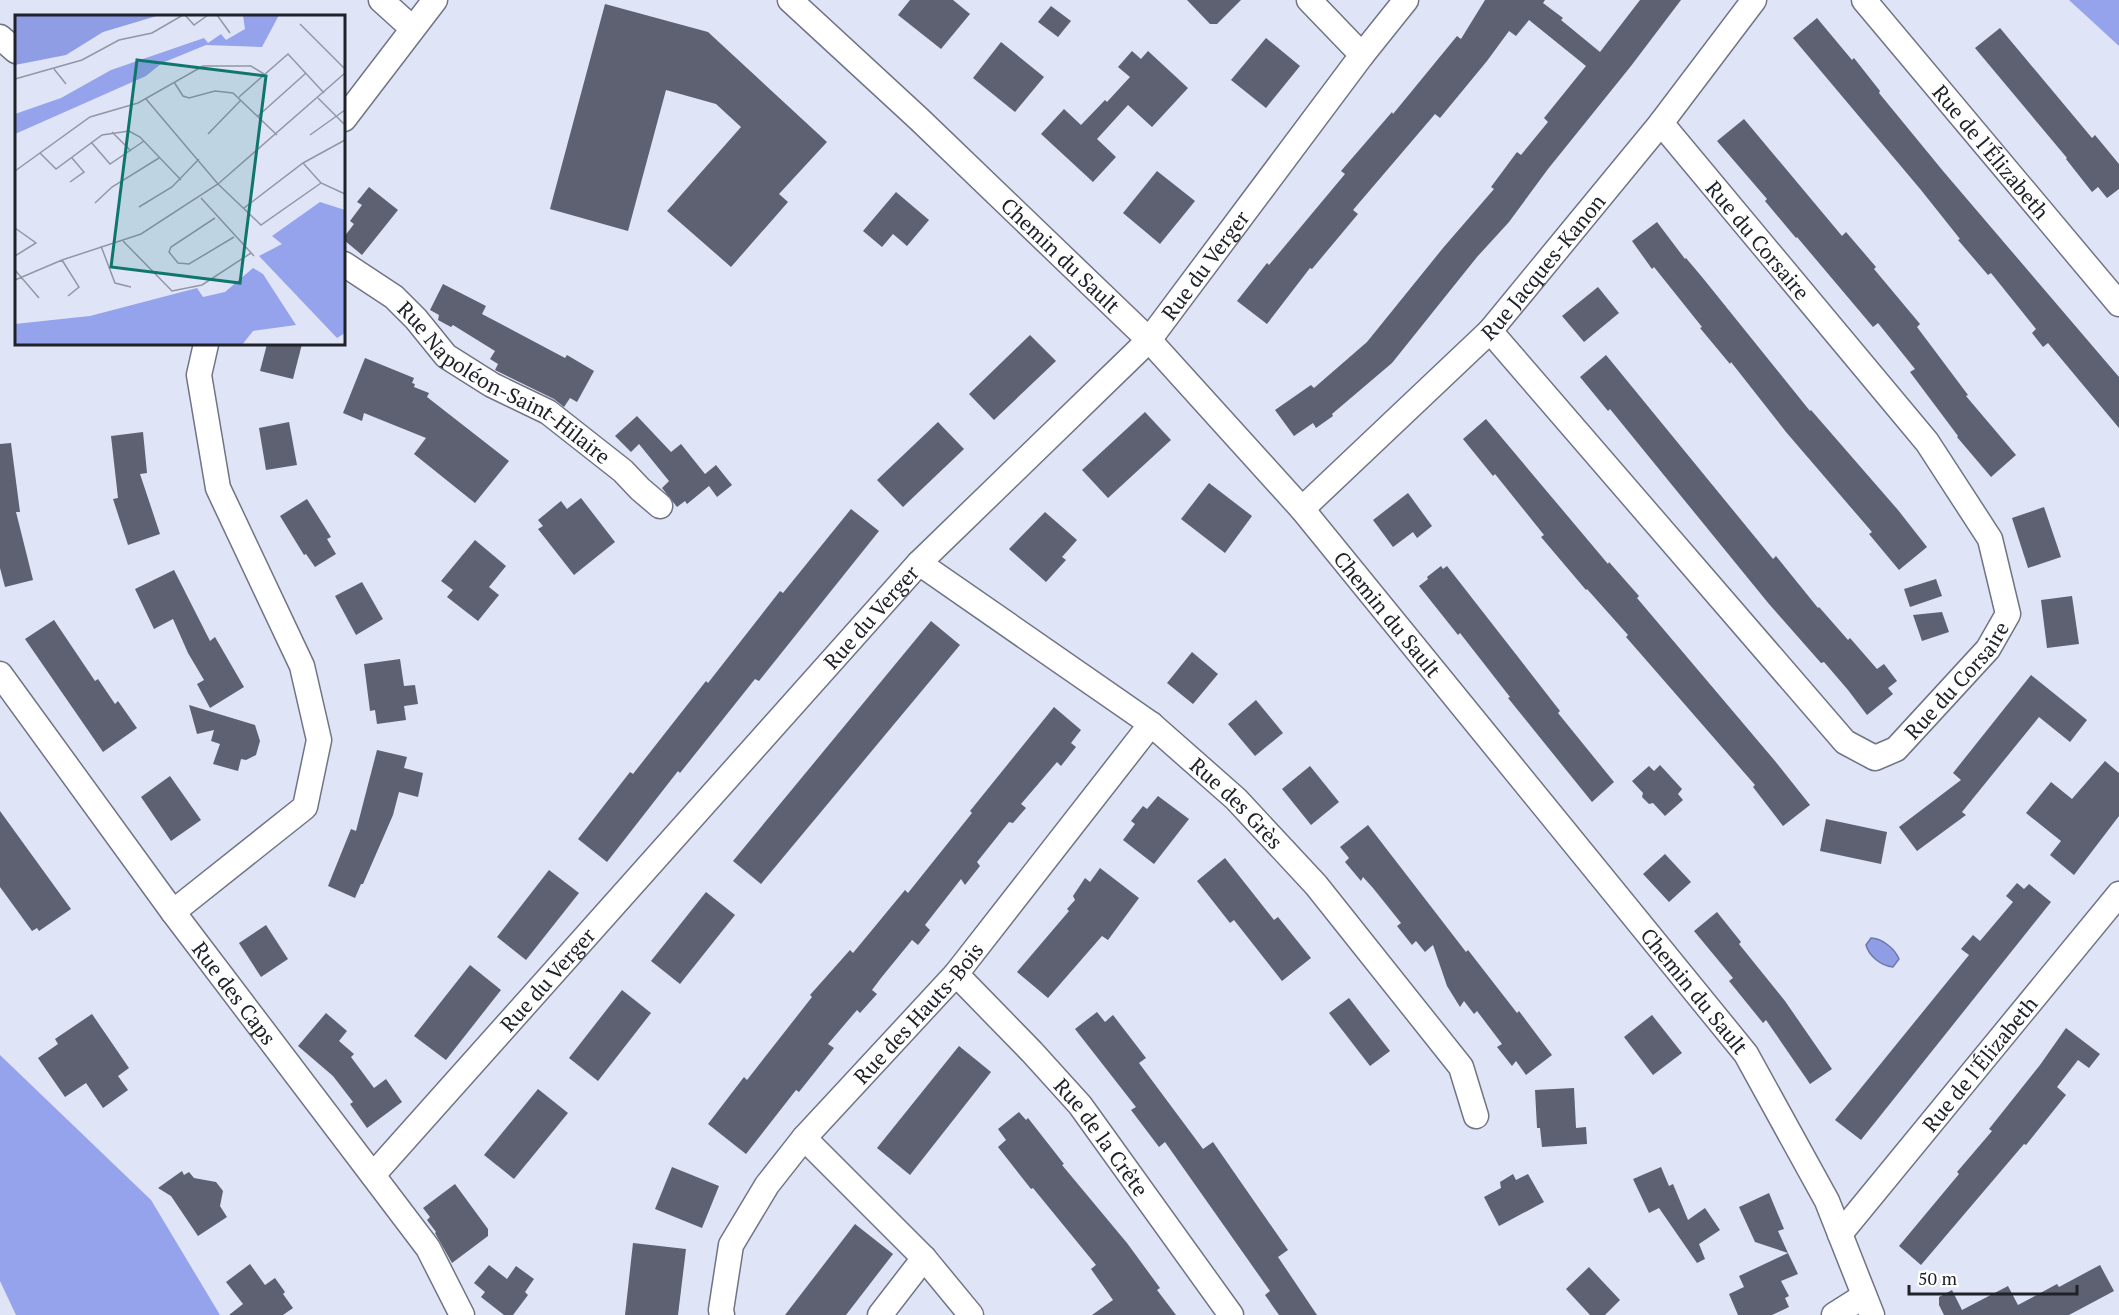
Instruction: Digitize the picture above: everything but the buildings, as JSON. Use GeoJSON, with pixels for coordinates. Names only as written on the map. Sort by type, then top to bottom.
{"type":"FeatureCollection","features":[{"type":"Feature","properties":{"kind":"street"},"geometry":{"type":"LineString","coordinates":[[381,0],[412,28]]}},
{"type":"Feature","properties":{"kind":"street"},"geometry":{"type":"LineString","coordinates":[[345,118],[435,0]]}},
{"type":"Feature","properties":{"kind":"street","name":"Chemin du Sault"},"geometry":{"type":"LineString","coordinates":[[790,0],[920,119],[1149,340],[1302,509],[1746,1054],[1827,1201],[1868,1306]]}},
{"type":"Feature","properties":{"kind":"street"},"geometry":{"type":"LineString","coordinates":[[1309,0],[1362,55]]}},
{"type":"Feature","properties":{"kind":"street","name":"Rue du Verger"},"geometry":{"type":"LineString","coordinates":[[373,1175],[919,563],[1149,340],[1362,55],[1406,0]]}},
{"type":"Feature","properties":{"kind":"street","name":"Rue Jacques-Kanon"},"geometry":{"type":"LineString","coordinates":[[1302,509],[1490,331],[1661,123],[1754,0]]}},
{"type":"Feature","properties":{"kind":"street","name":"Rue de l'Élizabeth"},"geometry":{"type":"LineString","coordinates":[[1864,0],[2119,304]]}},
{"type":"Feature","properties":{"kind":"street"},"geometry":{"type":"LineString","coordinates":[[0,37],[15,50]]}},
{"type":"Feature","properties":{"kind":"street","name":"Rue du Corsaire"},"geometry":{"type":"LineString","coordinates":[[1490,331],[1845,742],[1875,758],[1896,749],[1988,649],[2008,614],[1990,538],[1927,442],[1661,123]]}},
{"type":"Feature","properties":{"kind":"street","name":"Rue Napoléon-Saint-Hilaire"},"geometry":{"type":"LineString","coordinates":[[345,265],[394,297],[416,319],[446,356],[492,385],[548,412],[623,471],[660,506]]}},
{"type":"Feature","properties":{"kind":"street"},"geometry":{"type":"LineString","coordinates":[[173,912],[305,807],[319,740],[302,666],[218,488],[199,375],[206,345]]}},
{"type":"Feature","properties":{"kind":"street","name":"Rue des Grès"},"geometry":{"type":"LineString","coordinates":[[919,563],[1151,724],[1236,799],[1316,885],[1461,1067],[1476,1116]]}},
{"type":"Feature","properties":{"kind":"street","name":"Rue des Caps"},"geometry":{"type":"LineString","coordinates":[[0,674],[173,912],[428,1248],[462,1315]]}},
{"type":"Feature","properties":{"kind":"street","name":"Rue des Hauts-Bois"},"geometry":{"type":"LineString","coordinates":[[722,1315],[731,1245],[767,1185],[804,1138],[956,974],[1151,724]]}},
{"type":"Feature","properties":{"kind":"street","name":"Rue de l'Élizabeth"},"geometry":{"type":"LineString","coordinates":[[1840,1234],[2119,894]]}},
{"type":"Feature","properties":{"kind":"street","name":"Rue de la Crête"},"geometry":{"type":"LineString","coordinates":[[956,974],[1032,1052],[1080,1106],[1231,1315]]}},
{"type":"Feature","properties":{"kind":"street"},"geometry":{"type":"LineString","coordinates":[[804,1138],[924,1258],[971,1315]]}},
{"type":"Feature","properties":{"kind":"street"},"geometry":{"type":"LineString","coordinates":[[880,1315],[924,1258]]}},
{"type":"Feature","properties":{"kind":"street"},"geometry":{"type":"LineString","coordinates":[[1834,1315],[1868,1306]]}},
{"type":"Feature","properties":{"kind":"shaded area"},"geometry":{"type":"Polygon","coordinates":[[[2069,0],[2119,0],[2119,46],[2069,0]]]}},
{"type":"Feature","properties":{"kind":"shaded area"},"geometry":{"type":"Polygon","coordinates":[[[1871,938],[1884,942],[1894,951],[1899,959],[1893,967],[1873,957],[1866,945],[1871,938]]]}},
{"type":"Feature","properties":{"kind":"shaded area"},"geometry":{"type":"Polygon","coordinates":[[[0,1055],[151,1200],[220,1315],[16,1315],[0,1281],[0,1055]]]}}]}
